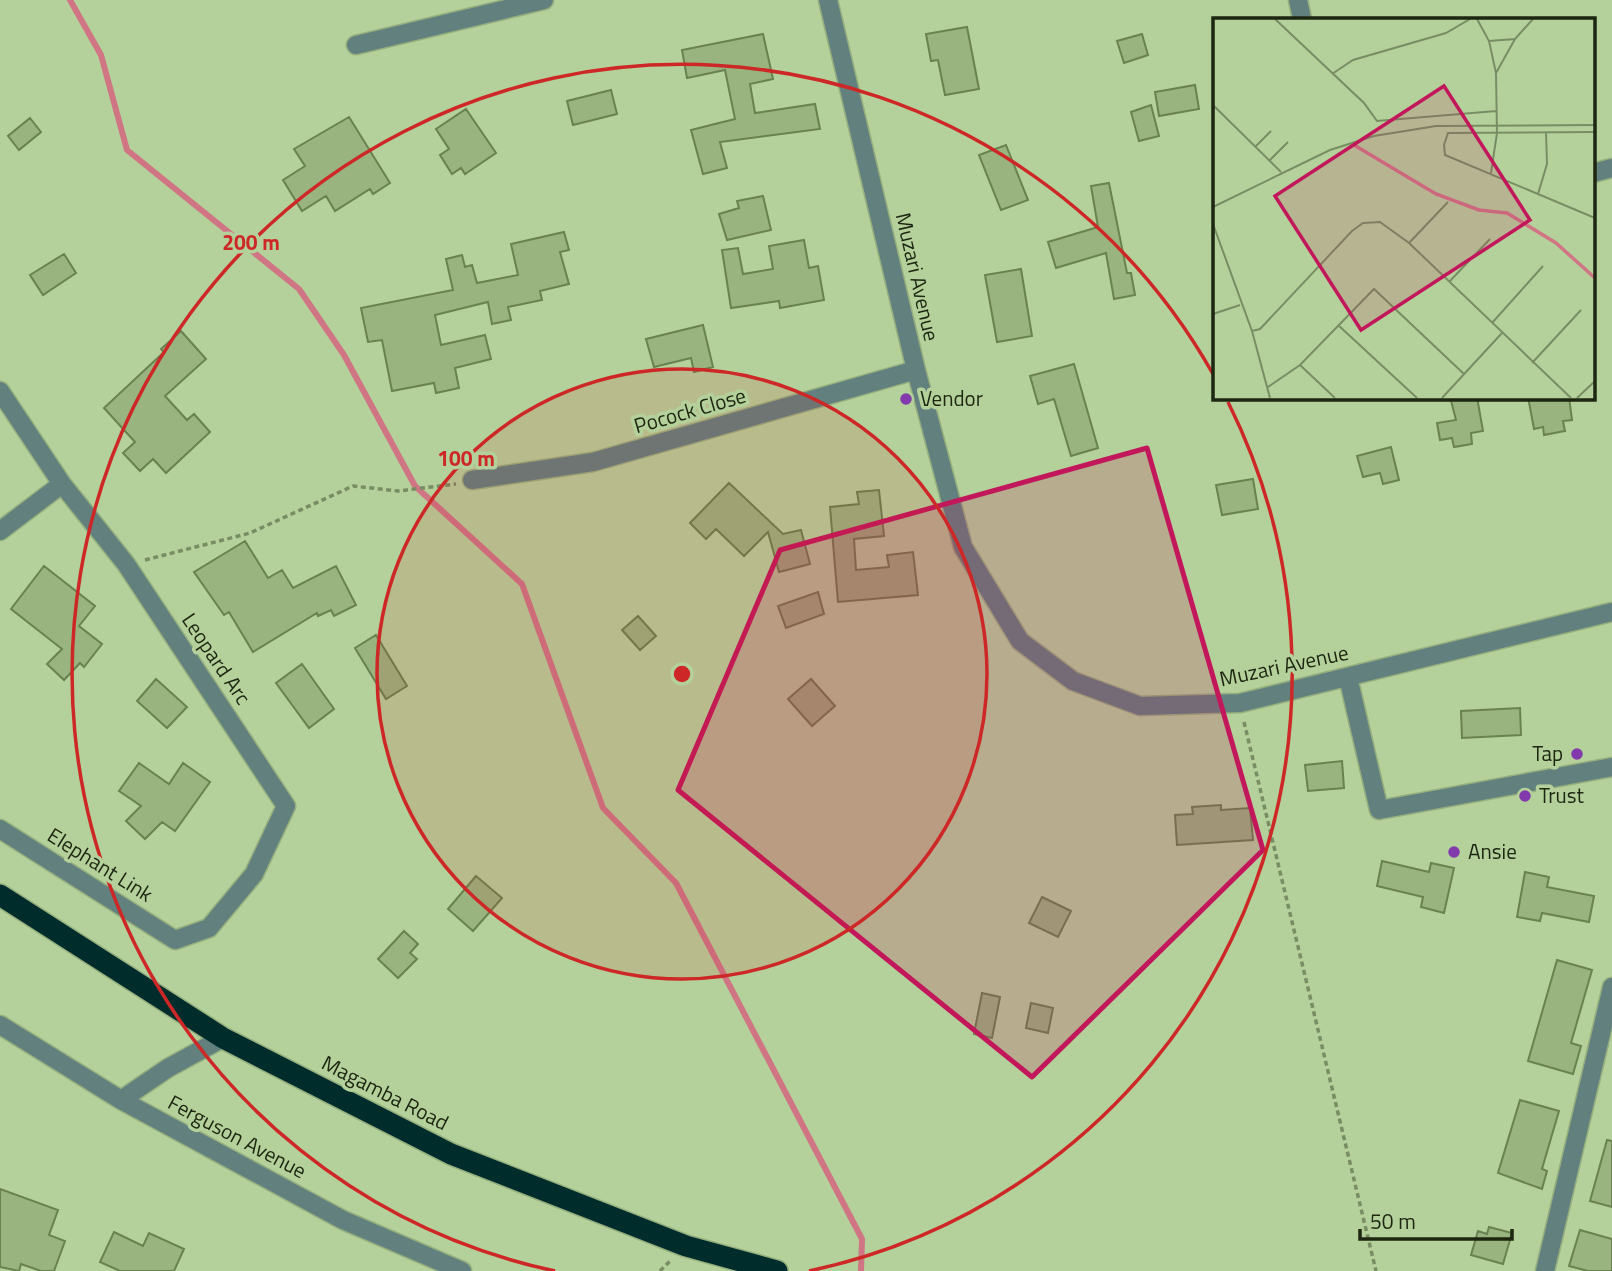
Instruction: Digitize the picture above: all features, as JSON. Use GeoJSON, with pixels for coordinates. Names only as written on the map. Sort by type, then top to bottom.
{"type":"FeatureCollection","features":[{"type":"Feature","properties":{"kind":"highway","name":"Magamba Road"},"geometry":{"type":"LineString","coordinates":[[0,895],[223,1038],[451,1154],[686,1247],[777,1271]]}},
{"type":"Feature","properties":{"kind":"street"},"geometry":{"type":"LineString","coordinates":[[356,45],[544,0]]}},
{"type":"Feature","properties":{"kind":"street","name":"Muzari Avenue"},"geometry":{"type":"LineString","coordinates":[[828,0],[916,370],[963,547],[1020,641],[1073,681],[1140,706],[1240,703],[1612,612]]}},
{"type":"Feature","properties":{"kind":"street"},"geometry":{"type":"LineString","coordinates":[[1298,0],[1302,18]]}},
{"type":"Feature","properties":{"kind":"street"},"geometry":{"type":"LineString","coordinates":[[1594,173],[1612,168]]}},
{"type":"Feature","properties":{"kind":"street","name":"Pocock Close"},"geometry":{"type":"LineString","coordinates":[[472,480],[593,462],[916,370]]}},
{"type":"Feature","properties":{"kind":"street","name":"Leopard Arc"},"geometry":{"type":"LineString","coordinates":[[0,391],[62,484],[126,564],[286,806],[254,874],[209,928],[175,940]]}},
{"type":"Feature","properties":{"kind":"street"},"geometry":{"type":"LineString","coordinates":[[0,531],[62,484]]}},
{"type":"Feature","properties":{"kind":"street"},"geometry":{"type":"LineString","coordinates":[[1348,677],[1379,810],[1612,767]]}},
{"type":"Feature","properties":{"kind":"street","name":"Elephant Link"},"geometry":{"type":"LineString","coordinates":[[0,829],[175,940]]}},
{"type":"Feature","properties":{"kind":"street"},"geometry":{"type":"LineString","coordinates":[[1545,1271],[1612,986]]}},
{"type":"Feature","properties":{"kind":"street","name":"Ferguson Avenue"},"geometry":{"type":"LineString","coordinates":[[0,1025],[121,1100],[343,1220],[462,1271]]}},
{"type":"Feature","properties":{"kind":"street"},"geometry":{"type":"LineString","coordinates":[[121,1100],[168,1068],[223,1038]]}},
{"type":"Feature","properties":{"kind":"path"},"geometry":{"type":"LineString","coordinates":[[126,564],[250,533],[353,486],[398,491],[440,487]]}},
{"type":"Feature","properties":{"kind":"path"},"geometry":{"type":"LineString","coordinates":[[1240,703],[1376,1271]]}},
{"type":"Feature","properties":{"kind":"highlighted area"},"geometry":{"type":"Polygon","coordinates":[[[1147,448],[1263,850],[1032,1077],[678,790],[780,550],[1147,448]]]}},
{"type":"Feature","properties":{"kind":"building"},"geometry":{"type":"Polygon","coordinates":[[[967,27],[979,89],[945,95],[938,60],[931,61],[926,34],[967,27]]]}},
{"type":"Feature","properties":{"kind":"building"},"geometry":{"type":"Polygon","coordinates":[[[763,34],[773,79],[750,84],[755,113],[815,104],[820,129],[720,142],[727,168],[703,174],[691,130],[735,119],[725,70],[687,78],[682,50],[763,34]]]}},
{"type":"Feature","properties":{"kind":"building"},"geometry":{"type":"Polygon","coordinates":[[[1142,34],[1148,55],[1124,63],[1117,41],[1142,34]]]}},
{"type":"Feature","properties":{"kind":"building"},"geometry":{"type":"Polygon","coordinates":[[[1195,85],[1199,109],[1159,116],[1155,92],[1195,85]]]}},
{"type":"Feature","properties":{"kind":"building"},"geometry":{"type":"Polygon","coordinates":[[[611,90],[617,114],[573,125],[567,101],[611,90]]]}},
{"type":"Feature","properties":{"kind":"building"},"geometry":{"type":"Polygon","coordinates":[[[1151,105],[1159,136],[1139,141],[1131,112],[1151,105]]]}},
{"type":"Feature","properties":{"kind":"building"},"geometry":{"type":"Polygon","coordinates":[[[466,109],[496,153],[465,174],[461,168],[452,174],[440,155],[449,149],[436,129],[466,109]]]}},
{"type":"Feature","properties":{"kind":"building"},"geometry":{"type":"Polygon","coordinates":[[[349,117],[390,183],[373,194],[370,189],[335,211],[326,196],[302,211],[283,180],[305,166],[294,149],[349,117]]]}},
{"type":"Feature","properties":{"kind":"building"},"geometry":{"type":"Polygon","coordinates":[[[30,118],[41,132],[19,150],[8,136],[30,118]]]}},
{"type":"Feature","properties":{"kind":"building"},"geometry":{"type":"Polygon","coordinates":[[[1006,145],[1028,200],[1001,210],[979,155],[1006,145]]]}},
{"type":"Feature","properties":{"kind":"building"},"geometry":{"type":"Polygon","coordinates":[[[1109,183],[1127,273],[1131,273],[1135,295],[1114,299],[1106,253],[1056,268],[1048,242],[1098,227],[1091,186],[1109,183]]]}},
{"type":"Feature","properties":{"kind":"building"},"geometry":{"type":"Polygon","coordinates":[[[763,196],[771,230],[727,240],[719,214],[739,208],[737,201],[763,196]]]}},
{"type":"Feature","properties":{"kind":"building"},"geometry":{"type":"Polygon","coordinates":[[[564,232],[569,250],[560,252],[569,284],[540,291],[542,300],[508,307],[511,320],[492,324],[488,302],[435,315],[441,345],[485,335],[491,359],[455,368],[459,388],[436,393],[434,383],[392,391],[382,340],[368,342],[361,308],[453,290],[446,259],[462,255],[465,267],[472,265],[477,283],[518,275],[511,244],[564,232]]]}},
{"type":"Feature","properties":{"kind":"building"},"geometry":{"type":"Polygon","coordinates":[[[804,240],[809,268],[818,266],[824,300],[780,308],[779,301],[731,308],[722,250],[738,248],[743,274],[773,269],[769,246],[804,240]]]}},
{"type":"Feature","properties":{"kind":"building"},"geometry":{"type":"Polygon","coordinates":[[[64,254],[76,273],[43,295],[30,275],[64,254]]]}},
{"type":"Feature","properties":{"kind":"building"},"geometry":{"type":"Polygon","coordinates":[[[1021,269],[1032,336],[997,342],[985,275],[1021,269]]]}},
{"type":"Feature","properties":{"kind":"building"},"geometry":{"type":"Polygon","coordinates":[[[703,325],[713,367],[694,372],[691,358],[654,367],[646,339],[703,325]]]}},
{"type":"Feature","properties":{"kind":"building"},"geometry":{"type":"Polygon","coordinates":[[[181,331],[206,359],[165,396],[187,420],[194,414],[210,432],[166,473],[153,459],[140,471],[123,453],[135,442],[104,408],[164,352],[161,349],[181,331]]]}},
{"type":"Feature","properties":{"kind":"building"},"geometry":{"type":"Polygon","coordinates":[[[1074,364],[1098,448],[1071,456],[1054,399],[1038,404],[1030,376],[1074,364]]]}},
{"type":"Feature","properties":{"kind":"building"},"geometry":{"type":"Polygon","coordinates":[[[1451,399],[1477,399],[1483,431],[1471,433],[1472,444],[1454,447],[1452,438],[1440,440],[1437,423],[1456,420],[1451,399]]]}},
{"type":"Feature","properties":{"kind":"building"},"geometry":{"type":"Polygon","coordinates":[[[1528,399],[1569,399],[1572,420],[1563,421],[1565,431],[1544,435],[1543,427],[1534,429],[1528,399]]]}},
{"type":"Feature","properties":{"kind":"building"},"geometry":{"type":"Polygon","coordinates":[[[1391,447],[1399,480],[1383,484],[1380,473],[1363,477],[1357,456],[1391,447]]]}},
{"type":"Feature","properties":{"kind":"building"},"geometry":{"type":"Polygon","coordinates":[[[1253,479],[1258,509],[1222,515],[1216,485],[1253,479]]]}},
{"type":"Feature","properties":{"kind":"building"},"geometry":{"type":"Polygon","coordinates":[[[729,483],[783,534],[801,530],[810,564],[779,572],[768,532],[744,556],[716,529],[706,539],[690,523],[729,483]]]}},
{"type":"Feature","properties":{"kind":"building"},"geometry":{"type":"Polygon","coordinates":[[[879,490],[884,536],[854,539],[856,570],[889,567],[887,555],[913,552],[918,595],[838,602],[830,507],[859,504],[857,492],[879,490]]]}},
{"type":"Feature","properties":{"kind":"building"},"geometry":{"type":"Polygon","coordinates":[[[245,541],[268,578],[282,570],[293,588],[336,566],[356,605],[334,616],[331,610],[318,616],[317,613],[253,652],[229,612],[224,615],[194,572],[245,541]]]}},
{"type":"Feature","properties":{"kind":"building"},"geometry":{"type":"Polygon","coordinates":[[[44,566],[95,606],[79,626],[102,644],[84,667],[80,663],[64,680],[47,664],[62,649],[11,609],[44,566]]]}},
{"type":"Feature","properties":{"kind":"building"},"geometry":{"type":"Polygon","coordinates":[[[818,592],[824,614],[786,628],[778,606],[818,592]]]}},
{"type":"Feature","properties":{"kind":"building"},"geometry":{"type":"Polygon","coordinates":[[[638,616],[656,636],[640,650],[622,630],[638,616]]]}},
{"type":"Feature","properties":{"kind":"building"},"geometry":{"type":"Polygon","coordinates":[[[376,635],[407,686],[386,699],[355,648],[376,635]]]}},
{"type":"Feature","properties":{"kind":"building"},"geometry":{"type":"Polygon","coordinates":[[[302,664],[334,709],[309,728],[276,683],[302,664]]]}},
{"type":"Feature","properties":{"kind":"building"},"geometry":{"type":"Polygon","coordinates":[[[156,679],[187,707],[167,728],[137,701],[156,679]]]}},
{"type":"Feature","properties":{"kind":"building"},"geometry":{"type":"Polygon","coordinates":[[[811,679],[835,706],[812,726],[788,699],[811,679]]]}},
{"type":"Feature","properties":{"kind":"building"},"geometry":{"type":"Polygon","coordinates":[[[1520,708],[1521,735],[1462,738],[1461,711],[1520,708]]]}},
{"type":"Feature","properties":{"kind":"building"},"geometry":{"type":"Polygon","coordinates":[[[1342,761],[1344,788],[1308,791],[1305,765],[1342,761]]]}},
{"type":"Feature","properties":{"kind":"building"},"geometry":{"type":"Polygon","coordinates":[[[139,763],[169,784],[183,763],[210,782],[175,831],[162,822],[145,839],[126,821],[141,806],[119,791],[139,763]]]}},
{"type":"Feature","properties":{"kind":"building"},"geometry":{"type":"Polygon","coordinates":[[[1221,805],[1221,810],[1250,808],[1253,840],[1177,845],[1175,815],[1193,814],[1192,807],[1221,805]]]}},
{"type":"Feature","properties":{"kind":"building"},"geometry":{"type":"Polygon","coordinates":[[[1382,861],[1429,872],[1431,863],[1454,868],[1444,913],[1421,907],[1423,897],[1377,886],[1382,861]]]}},
{"type":"Feature","properties":{"kind":"building"},"geometry":{"type":"Polygon","coordinates":[[[1525,872],[1549,877],[1547,887],[1594,896],[1589,922],[1542,913],[1540,921],[1517,917],[1525,872]]]}},
{"type":"Feature","properties":{"kind":"building"},"geometry":{"type":"Polygon","coordinates":[[[476,876],[502,898],[473,931],[448,909],[476,876]]]}},
{"type":"Feature","properties":{"kind":"building"},"geometry":{"type":"Polygon","coordinates":[[[1042,897],[1071,911],[1058,937],[1029,923],[1042,897]]]}},
{"type":"Feature","properties":{"kind":"building"},"geometry":{"type":"Polygon","coordinates":[[[404,931],[418,944],[410,953],[417,959],[398,978],[378,959],[404,931]]]}},
{"type":"Feature","properties":{"kind":"building"},"geometry":{"type":"Polygon","coordinates":[[[1557,960],[1592,970],[1571,1043],[1581,1046],[1573,1074],[1528,1061],[1557,960]]]}},
{"type":"Feature","properties":{"kind":"building"},"geometry":{"type":"Polygon","coordinates":[[[982,993],[1000,997],[992,1038],[974,1034],[982,993]]]}},
{"type":"Feature","properties":{"kind":"building"},"geometry":{"type":"Polygon","coordinates":[[[1031,1003],[1053,1008],[1048,1033],[1026,1028],[1031,1003]]]}},
{"type":"Feature","properties":{"kind":"building"},"geometry":{"type":"Polygon","coordinates":[[[1520,1100],[1559,1111],[1542,1169],[1547,1171],[1542,1189],[1498,1173],[1520,1100]]]}},
{"type":"Feature","properties":{"kind":"building"},"geometry":{"type":"Polygon","coordinates":[[[1607,1140],[1612,1141],[1612,1207],[1590,1201],[1607,1140]]]}},
{"type":"Feature","properties":{"kind":"building"},"geometry":{"type":"Polygon","coordinates":[[[0,1189],[58,1210],[49,1235],[65,1241],[54,1271],[41,1271],[21,1264],[19,1271],[0,1267],[0,1189]]]}},
{"type":"Feature","properties":{"kind":"building"},"geometry":{"type":"Polygon","coordinates":[[[1489,1227],[1512,1233],[1503,1264],[1471,1255],[1478,1231],[1487,1234],[1489,1227]]]}},
{"type":"Feature","properties":{"kind":"building"},"geometry":{"type":"Polygon","coordinates":[[[1580,1230],[1612,1239],[1612,1271],[1588,1271],[1569,1266],[1580,1230]]]}},
{"type":"Feature","properties":{"kind":"building"},"geometry":{"type":"Polygon","coordinates":[[[114,1232],[143,1246],[149,1233],[184,1249],[174,1271],[120,1271],[100,1262],[114,1232]]]}},
{"type":"Feature","properties":{"kind":"waterway"},"geometry":{"type":"LineString","coordinates":[[70,0],[101,55],[127,150],[299,289],[344,355],[415,486],[522,584],[603,808],[676,883],[862,1239],[861,1271]]}},
{"type":"Feature","properties":{"kind":"place","name":"Vendor"},"geometry":{"type":"Point","coordinates":[906,399]}},
{"type":"Feature","properties":{"kind":"place","name":"Tap"},"geometry":{"type":"Point","coordinates":[1577,754]}},
{"type":"Feature","properties":{"kind":"place","name":"Trust"},"geometry":{"type":"Point","coordinates":[1525,796]}},
{"type":"Feature","properties":{"kind":"place","name":"Ansie"},"geometry":{"type":"Point","coordinates":[1454,852]}}]}
